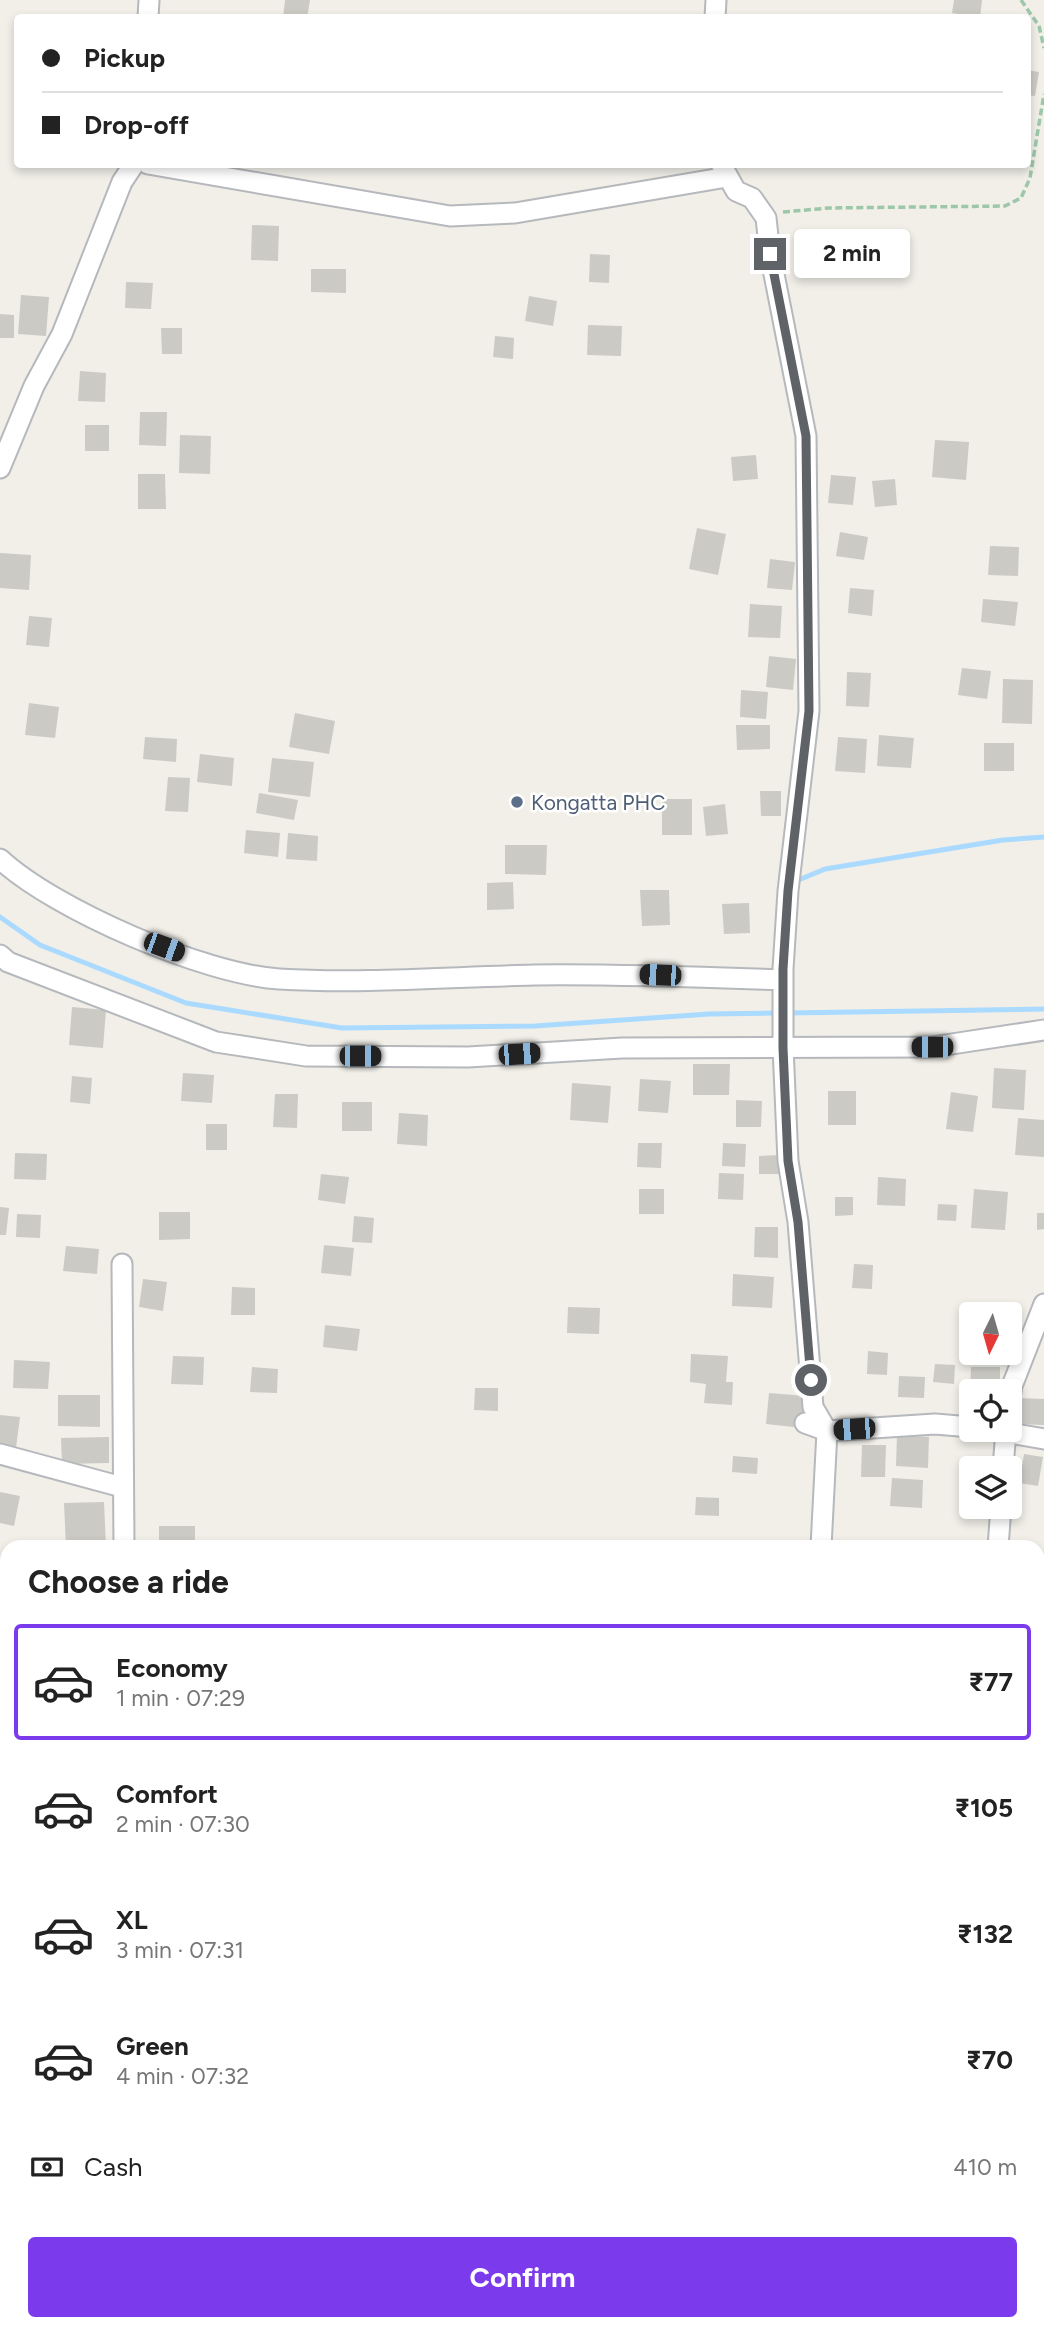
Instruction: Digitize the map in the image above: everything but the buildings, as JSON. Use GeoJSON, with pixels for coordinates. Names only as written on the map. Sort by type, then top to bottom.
{"type":"FeatureCollection","features":[{"type":"Feature","properties":{"kind":"street"},"geometry":{"type":"LineString","coordinates":[[0,468],[34,386],[62,334],[122,182],[131,168]]}},
{"type":"Feature","properties":{"kind":"street"},"geometry":{"type":"LineString","coordinates":[[171,168],[450,216],[515,213],[724,171],[736,191],[752,198],[764,215],[806,436],[809,711],[788,891],[783,1039],[788,1161],[798,1222],[813,1407],[827,1431],[821,1540]]}},
{"type":"Feature","properties":{"kind":"street"},"geometry":{"type":"LineString","coordinates":[[0,859],[23,880],[112,928],[217,966],[277,979],[635,974],[783,980]]}},
{"type":"Feature","properties":{"kind":"street"},"geometry":{"type":"LineString","coordinates":[[0,955],[8,961],[216,1042],[306,1056],[468,1057],[783,1039],[932,1047],[1044,1030]]}},
{"type":"Feature","properties":{"kind":"street"},"geometry":{"type":"LineString","coordinates":[[122,1264],[124,1540]]}},
{"type":"Feature","properties":{"kind":"street"},"geometry":{"type":"LineString","coordinates":[[1015,1379],[1044,1304]]}},
{"type":"Feature","properties":{"kind":"street"},"geometry":{"type":"LineString","coordinates":[[805,1423],[827,1431],[935,1424],[959,1426]]}},
{"type":"Feature","properties":{"kind":"street"},"geometry":{"type":"LineString","coordinates":[[1022,1435],[1044,1439]]}},
{"type":"Feature","properties":{"kind":"street"},"geometry":{"type":"LineString","coordinates":[[0,1454],[122,1487]]}},
{"type":"Feature","properties":{"kind":"street"},"geometry":{"type":"LineString","coordinates":[[999,1540],[1000,1519]]}},
{"type":"Feature","properties":{"kind":"path"},"geometry":{"type":"LineString","coordinates":[[1031,14],[1039,26],[1044,48]]}},
{"type":"Feature","properties":{"kind":"path"},"geometry":{"type":"LineString","coordinates":[[764,215],[829,208],[1005,206],[1021,198],[1030,178],[1044,94]]}},
{"type":"Feature","properties":{"kind":"waterway"},"geometry":{"type":"LineString","coordinates":[[801,879],[825,869],[1003,840],[1044,837]]}},
{"type":"Feature","properties":{"kind":"waterway"},"geometry":{"type":"LineString","coordinates":[[0,917],[40,945],[186,1003],[342,1028],[535,1026],[709,1014],[778,1013]]}},
{"type":"Feature","properties":{"kind":"waterway"},"geometry":{"type":"LineString","coordinates":[[788,1013],[1044,1009]]}},
{"type":"Feature","properties":{"kind":"place","name":"Kongatta PHC"},"geometry":{"type":"Point","coordinates":[517,802]}},
{"type":"Feature","properties":{"kind":"route"},"geometry":{"type":"LineString","coordinates":[[770,254],[806,436],[809,711],[788,891],[783,969],[783,1048],[788,1161],[798,1222],[811,1380]]}}]}
